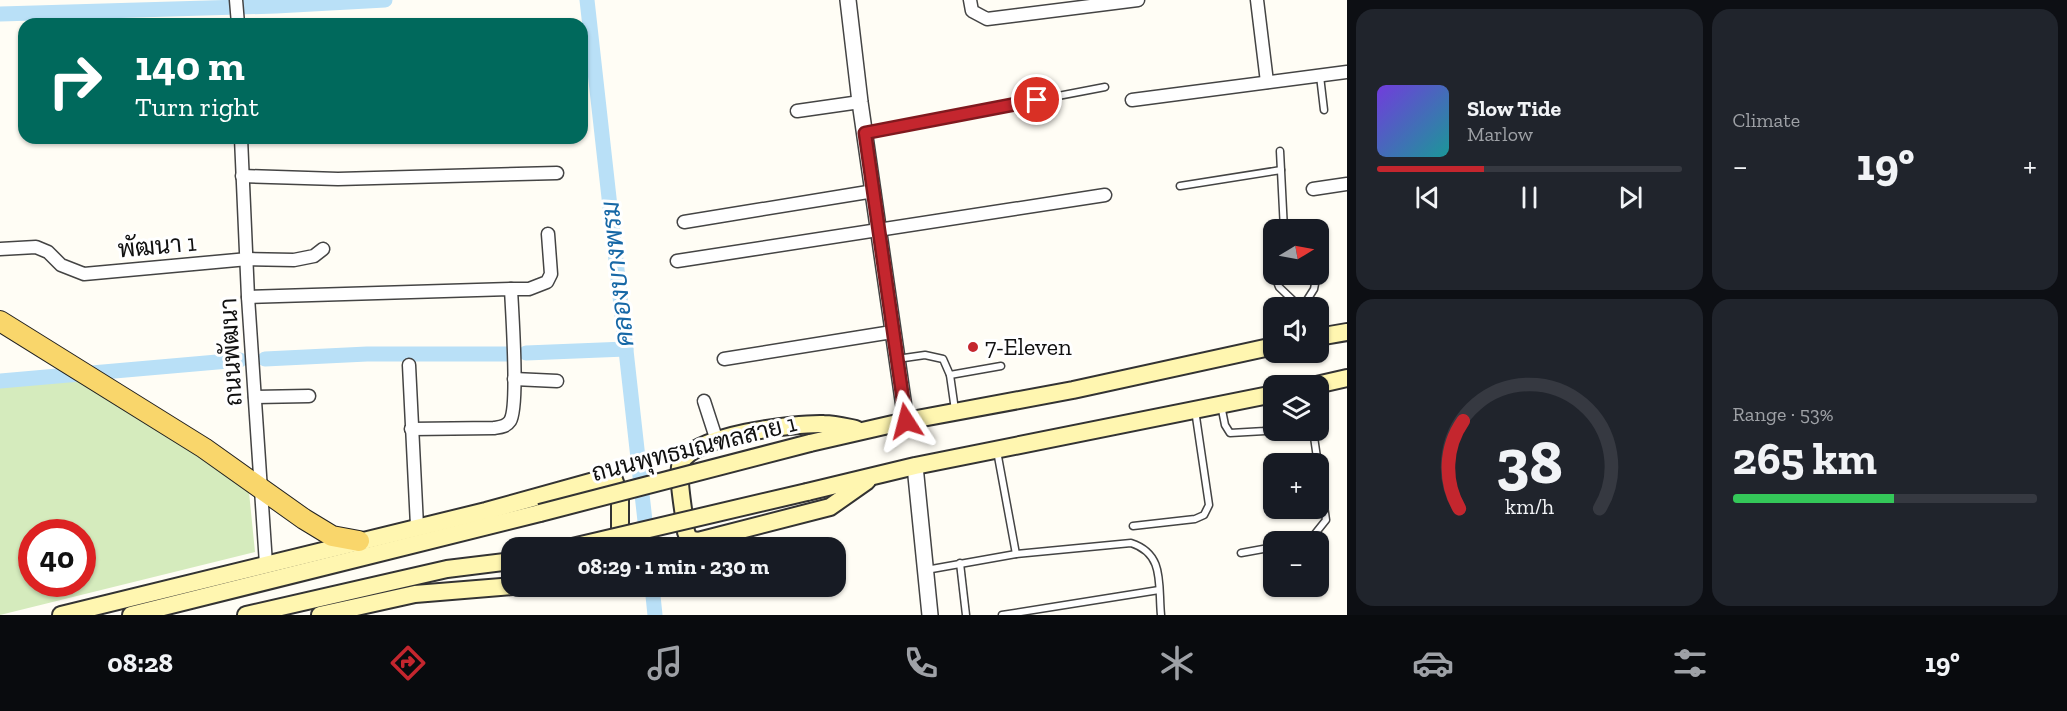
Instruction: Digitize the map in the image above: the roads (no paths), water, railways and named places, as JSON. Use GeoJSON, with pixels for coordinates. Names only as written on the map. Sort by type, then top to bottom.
{"type":"FeatureCollection","features":[{"type":"Feature","properties":{"kind":"main road"},"geometry":{"type":"LineString","coordinates":[[0,321],[261,487],[332,536],[359,541]]}},
{"type":"Feature","properties":{"kind":"main road"},"geometry":{"type":"LineString","coordinates":[[1329,335],[1347,332]]}},
{"type":"Feature","properties":{"kind":"main road","name":"ถนนพุทธมณฑลสาย 1"},"geometry":{"type":"LineString","coordinates":[[131,615],[810,443],[906,421],[1073,390],[1263,348]]}},
{"type":"Feature","properties":{"kind":"main road"},"geometry":{"type":"LineString","coordinates":[[1329,382],[1347,378]]}},
{"type":"Feature","properties":{"kind":"main road"},"geometry":{"type":"LineString","coordinates":[[615,537],[915,466],[1263,395]]}},
{"type":"Feature","properties":{"kind":"main road"},"geometry":{"type":"LineString","coordinates":[[863,431],[815,424],[716,438],[685,456],[680,467],[688,539],[698,541],[809,514],[845,499],[870,478]]}},
{"type":"Feature","properties":{"kind":"main road"},"geometry":{"type":"LineString","coordinates":[[61,615],[613,477],[620,496],[620,537]]}},
{"type":"Feature","properties":{"kind":"main road"},"geometry":{"type":"LineString","coordinates":[[393,532],[457,533]]}},
{"type":"Feature","properties":{"kind":"main road"},"geometry":{"type":"LineString","coordinates":[[246,615],[447,569],[501,563]]}},
{"type":"Feature","properties":{"kind":"main road"},"geometry":{"type":"LineString","coordinates":[[320,615],[415,594],[501,565]]}},
{"type":"Feature","properties":{"kind":"main road"},"geometry":{"type":"LineString","coordinates":[[415,594],[501,587]]}},
{"type":"Feature","properties":{"kind":"street"},"geometry":{"type":"LineString","coordinates":[[236,0],[238,18]]}},
{"type":"Feature","properties":{"kind":"street"},"geometry":{"type":"LineString","coordinates":[[848,0],[860,102],[906,421]]}},
{"type":"Feature","properties":{"kind":"street"},"geometry":{"type":"LineString","coordinates":[[970,0],[972,12],[987,19],[1055,5],[1138,0]]}},
{"type":"Feature","properties":{"kind":"street"},"geometry":{"type":"LineString","coordinates":[[1257,0],[1267,82]]}},
{"type":"Feature","properties":{"kind":"street"},"geometry":{"type":"LineString","coordinates":[[1132,100],[1347,72]]}},
{"type":"Feature","properties":{"kind":"street"},"geometry":{"type":"LineString","coordinates":[[796,111],[860,102]]}},
{"type":"Feature","properties":{"kind":"street","name":"ถนนพัฒนา"},"geometry":{"type":"LineString","coordinates":[[241,144],[248,297],[266,564]]}},
{"type":"Feature","properties":{"kind":"street"},"geometry":{"type":"LineString","coordinates":[[242,176],[338,178],[557,172]]}},
{"type":"Feature","properties":{"kind":"street"},"geometry":{"type":"LineString","coordinates":[[1313,189],[1347,184]]}},
{"type":"Feature","properties":{"kind":"street"},"geometry":{"type":"LineString","coordinates":[[684,222],[874,191]]}},
{"type":"Feature","properties":{"kind":"street"},"geometry":{"type":"LineString","coordinates":[[677,261],[1105,195]]}},
{"type":"Feature","properties":{"kind":"street"},"geometry":{"type":"LineString","coordinates":[[248,297],[529,289],[547,282],[551,274],[548,234]]}},
{"type":"Feature","properties":{"kind":"street","name":"พัฒนา 1"},"geometry":{"type":"LineString","coordinates":[[0,249],[36,247],[48,252],[61,265],[84,274],[248,259],[294,260],[314,256],[323,249]]}},
{"type":"Feature","properties":{"kind":"street"},"geometry":{"type":"LineString","coordinates":[[411,429],[505,426],[512,419],[514,379],[511,289]]}},
{"type":"Feature","properties":{"kind":"street"},"geometry":{"type":"LineString","coordinates":[[724,359],[892,332]]}},
{"type":"Feature","properties":{"kind":"street"},"geometry":{"type":"LineString","coordinates":[[409,364],[417,526]]}},
{"type":"Feature","properties":{"kind":"street"},"geometry":{"type":"LineString","coordinates":[[514,379],[557,381]]}},
{"type":"Feature","properties":{"kind":"street"},"geometry":{"type":"LineString","coordinates":[[255,397],[309,396]]}},
{"type":"Feature","properties":{"kind":"street"},"geometry":{"type":"LineString","coordinates":[[704,401],[716,438]]}},
{"type":"Feature","properties":{"kind":"street"},"geometry":{"type":"LineString","coordinates":[[915,466],[930,615]]}},
{"type":"Feature","properties":{"kind":"lane"},"geometry":{"type":"LineString","coordinates":[[1320,76],[1324,110]]}},
{"type":"Feature","properties":{"kind":"lane"},"geometry":{"type":"LineString","coordinates":[[865,133],[1105,87]]}},
{"type":"Feature","properties":{"kind":"lane"},"geometry":{"type":"LineString","coordinates":[[1280,151],[1283,219]]}},
{"type":"Feature","properties":{"kind":"lane"},"geometry":{"type":"LineString","coordinates":[[1180,186],[1281,170]]}},
{"type":"Feature","properties":{"kind":"lane"},"geometry":{"type":"LineString","coordinates":[[1278,285],[1290,297]]}},
{"type":"Feature","properties":{"kind":"lane"},"geometry":{"type":"LineString","coordinates":[[896,359],[933,355],[943,359],[950,375],[955,412]]}},
{"type":"Feature","properties":{"kind":"lane"},"geometry":{"type":"LineString","coordinates":[[950,375],[1001,366]]}},
{"type":"Feature","properties":{"kind":"lane"},"geometry":{"type":"LineString","coordinates":[[1221,404],[1224,425],[1230,434],[1263,431]]}},
{"type":"Feature","properties":{"kind":"lane"},"geometry":{"type":"LineString","coordinates":[[1133,526],[1195,519],[1204,515],[1209,506],[1195,410]]}},
{"type":"Feature","properties":{"kind":"lane"},"geometry":{"type":"LineString","coordinates":[[1315,441],[1326,520],[1317,531]]}},
{"type":"Feature","properties":{"kind":"lane"},"geometry":{"type":"LineString","coordinates":[[997,450],[1016,554]]}},
{"type":"Feature","properties":{"kind":"lane"},"geometry":{"type":"LineString","coordinates":[[925,570],[1016,554],[1131,543],[1146,548],[1153,555],[1161,615]]}},
{"type":"Feature","properties":{"kind":"lane"},"geometry":{"type":"LineString","coordinates":[[1241,554],[1263,549]]}},
{"type":"Feature","properties":{"kind":"lane"},"geometry":{"type":"LineString","coordinates":[[960,563],[966,615]]}},
{"type":"Feature","properties":{"kind":"lane"},"geometry":{"type":"LineString","coordinates":[[1002,615],[1159,590]]}},
{"type":"Feature","properties":{"kind":"waterway"},"geometry":{"type":"LineString","coordinates":[[0,14],[276,6],[385,0]]}},
{"type":"Feature","properties":{"kind":"waterway","name":"คลองบางพรม"},"geometry":{"type":"LineString","coordinates":[[587,0],[647,537]]}},
{"type":"Feature","properties":{"kind":"waterway"},"geometry":{"type":"LineString","coordinates":[[526,353],[626,349]]}},
{"type":"Feature","properties":{"kind":"waterway"},"geometry":{"type":"LineString","coordinates":[[265,359],[367,354],[507,354]]}},
{"type":"Feature","properties":{"kind":"waterway"},"geometry":{"type":"LineString","coordinates":[[0,381],[240,360]]}},
{"type":"Feature","properties":{"kind":"waterway","name":"คลองบางพรม"},"geometry":{"type":"LineString","coordinates":[[653,597],[655,615]]}},
{"type":"Feature","properties":{"kind":"place","name":"7-Eleven"},"geometry":{"type":"Point","coordinates":[973,347]}}]}
